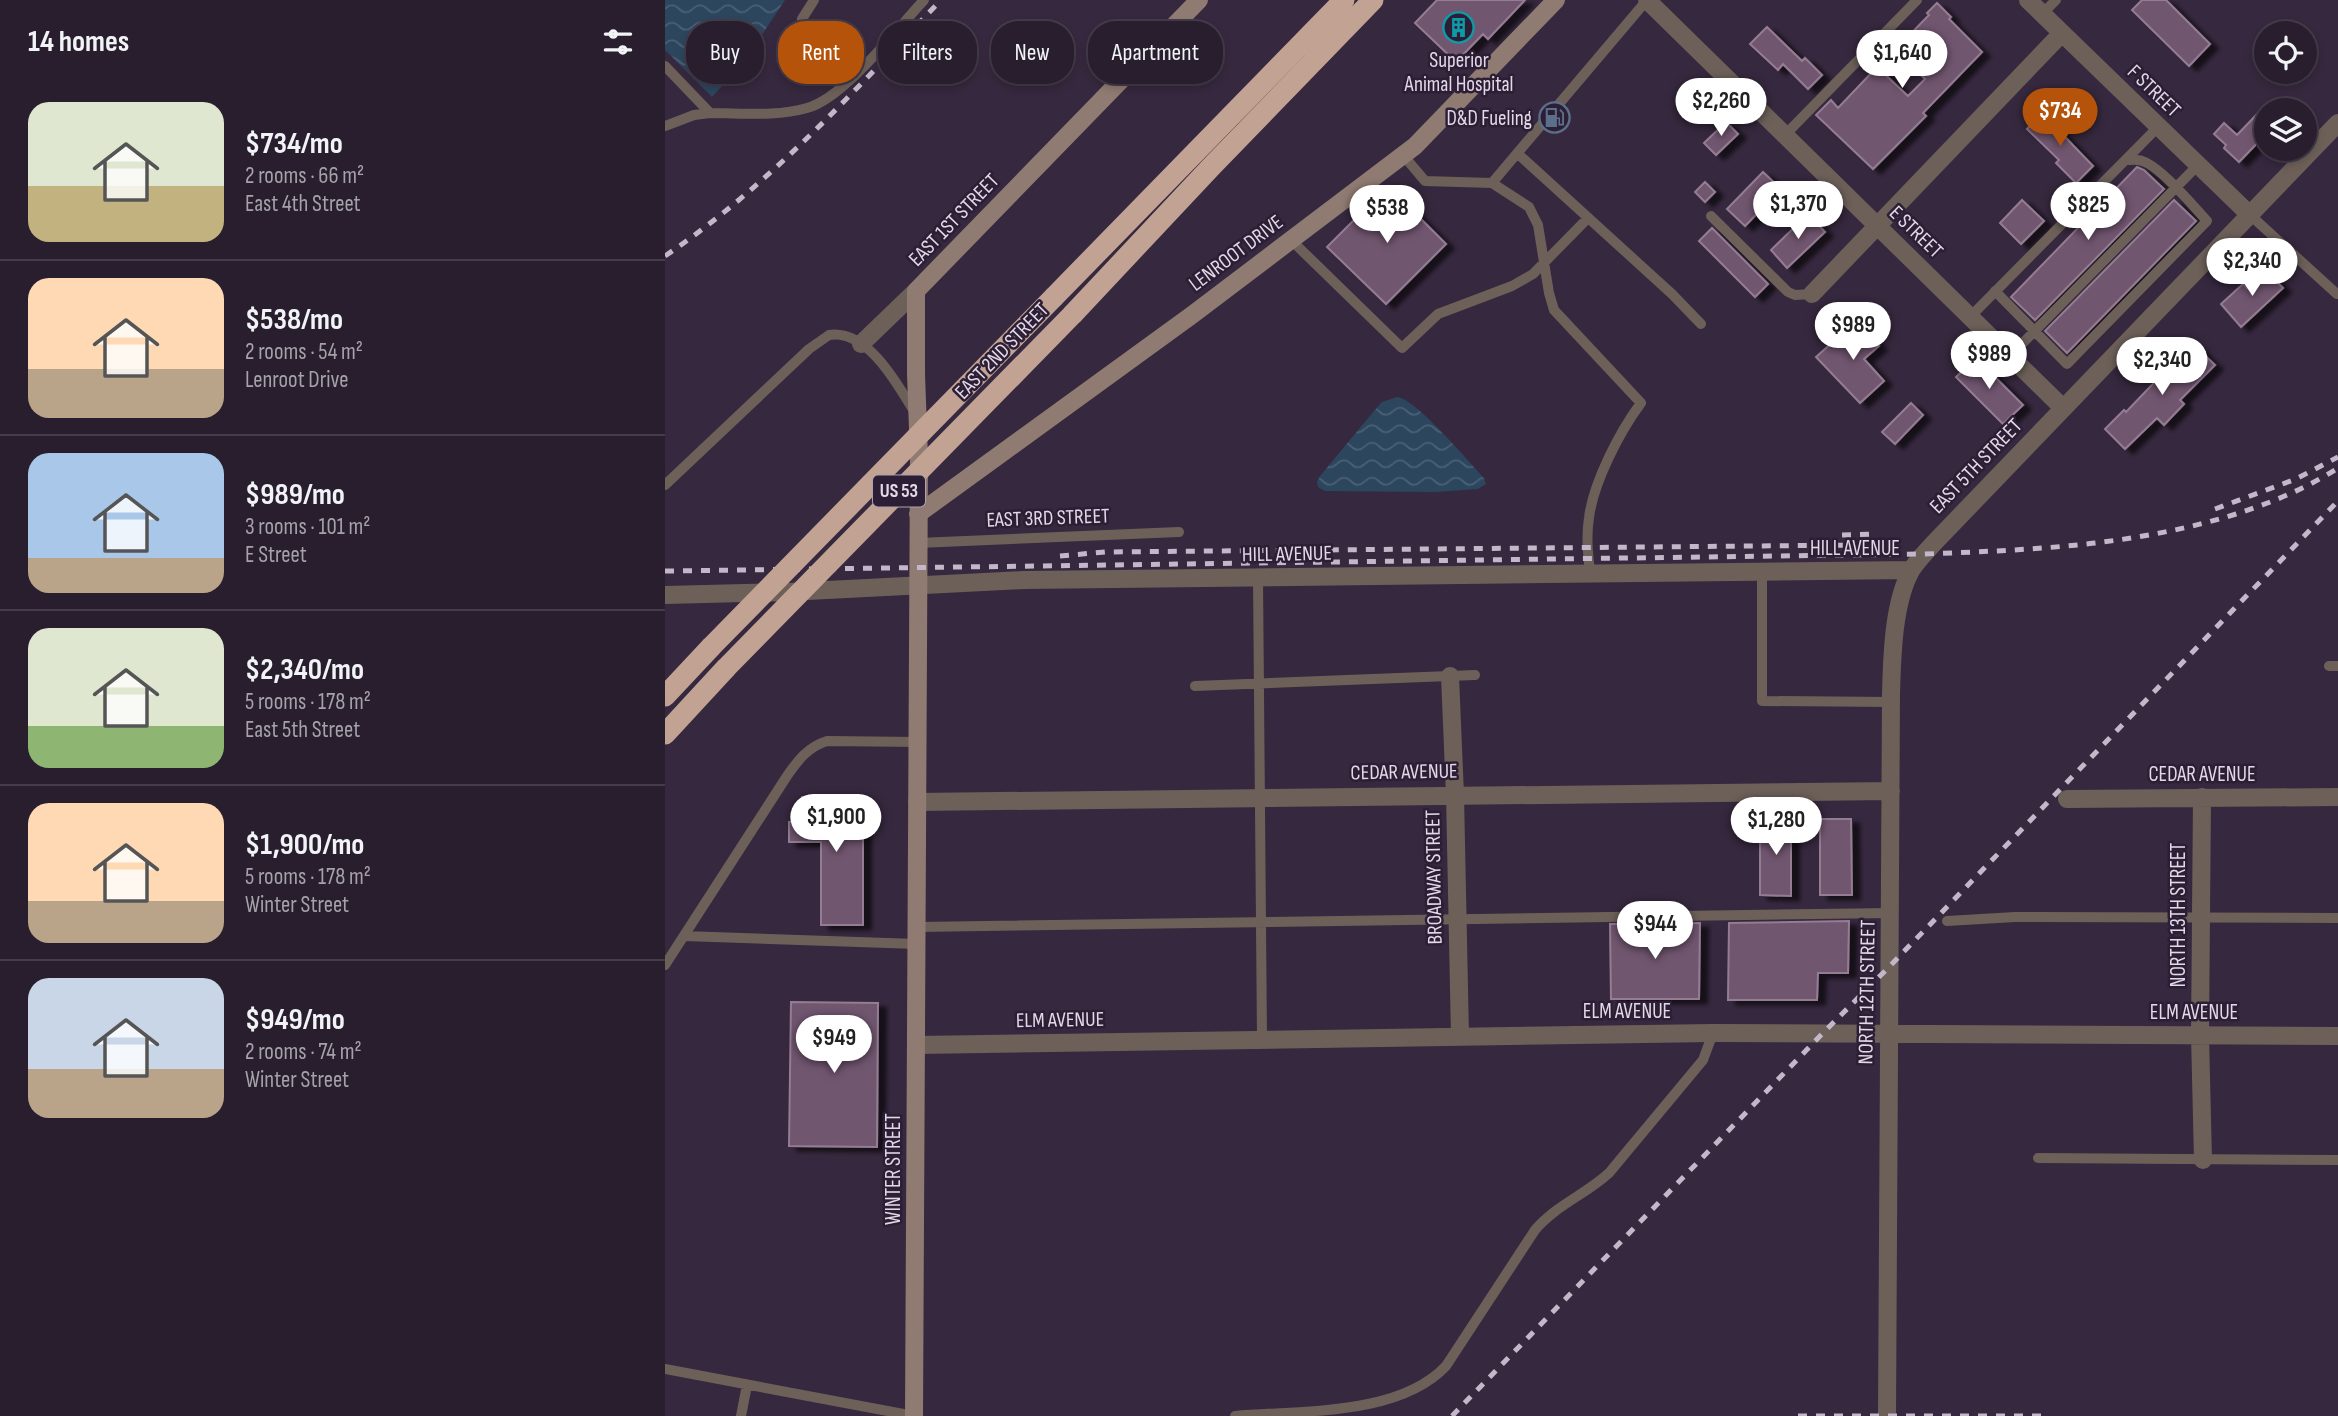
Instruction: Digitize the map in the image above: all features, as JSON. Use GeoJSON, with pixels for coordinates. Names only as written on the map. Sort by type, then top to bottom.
{"type":"FeatureCollection","features":[{"type":"Feature","properties":{"kind":"highway","name":"EAST 2ND STREET"},"geometry":{"type":"LineString","coordinates":[[665,696],[1344,0]]}},
{"type":"Feature","properties":{"kind":"highway","name":"EAST 2ND STREET"},"geometry":{"type":"LineString","coordinates":[[665,734],[1373,0]]}},
{"type":"Feature","properties":{"kind":"street","name":"EAST 1ST STREET"},"geometry":{"type":"LineString","coordinates":[[918,585],[916,291],[1199,0]]}},
{"type":"Feature","properties":{"kind":"street","name":"LENROOT DRIVE"},"geometry":{"type":"LineString","coordinates":[[918,514],[1192,315],[1415,146],[1556,0]]}},
{"type":"Feature","properties":{"kind":"street","name":"E STREET"},"geometry":{"type":"LineString","coordinates":[[1647,0],[2063,408]]}},
{"type":"Feature","properties":{"kind":"street","name":"F STREET"},"geometry":{"type":"LineString","coordinates":[[2028,0],[2249,214]]}},
{"type":"Feature","properties":{"kind":"street"},"geometry":{"type":"LineString","coordinates":[[1812,294],[2062,33]]}},
{"type":"Feature","properties":{"kind":"street","name":"EAST 5TH STREET"},"geometry":{"type":"LineString","coordinates":[[1911,570],[2338,123]]}},
{"type":"Feature","properties":{"kind":"street"},"geometry":{"type":"LineString","coordinates":[[861,344],[916,291]]}},
{"type":"Feature","properties":{"kind":"street","name":"HILL AVENUE"},"geometry":{"type":"LineString","coordinates":[[665,595],[788,592],[1024,580],[1911,570]]}},
{"type":"Feature","properties":{"kind":"street","name":"NORTH 12TH STREET"},"geometry":{"type":"LineString","coordinates":[[1887,1416],[1891,702],[1898,616],[1911,570]]}},
{"type":"Feature","properties":{"kind":"street","name":"WINTER STREET"},"geometry":{"type":"LineString","coordinates":[[914,1416],[918,585]]}},
{"type":"Feature","properties":{"kind":"street","name":"BROADWAY STREET"},"geometry":{"type":"LineString","coordinates":[[1450,676],[1460,1035]]}},
{"type":"Feature","properties":{"kind":"street","name":"CEDAR AVENUE"},"geometry":{"type":"LineString","coordinates":[[917,802],[1260,796],[1891,791]]}},
{"type":"Feature","properties":{"kind":"street","name":"NORTH 13TH STREET"},"geometry":{"type":"LineString","coordinates":[[2202,797],[2200,1035],[2203,1160]]}},
{"type":"Feature","properties":{"kind":"street","name":"CEDAR AVENUE"},"geometry":{"type":"LineString","coordinates":[[2067,799],[2338,797]]}},
{"type":"Feature","properties":{"kind":"street","name":"ELM AVENUE"},"geometry":{"type":"LineString","coordinates":[[916,1045],[1713,1033],[2338,1036]]}},
{"type":"Feature","properties":{"kind":"lane"},"geometry":{"type":"LineString","coordinates":[[804,21],[802,19],[814,0]]}},
{"type":"Feature","properties":{"kind":"lane"},"geometry":{"type":"LineString","coordinates":[[864,65],[924,0]]}},
{"type":"Feature","properties":{"kind":"lane"},"geometry":{"type":"LineString","coordinates":[[1492,183],[1647,0]]}},
{"type":"Feature","properties":{"kind":"lane"},"geometry":{"type":"LineString","coordinates":[[1785,135],[1917,0]]}},
{"type":"Feature","properties":{"kind":"lane"},"geometry":{"type":"LineString","coordinates":[[2042,14],[2056,0]]}},
{"type":"Feature","properties":{"kind":"lane"},"geometry":{"type":"LineString","coordinates":[[665,66],[710,113]]}},
{"type":"Feature","properties":{"kind":"lane"},"geometry":{"type":"LineString","coordinates":[[665,126],[694,115],[710,113],[767,114],[810,108],[843,84]]}},
{"type":"Feature","properties":{"kind":"lane"},"geometry":{"type":"LineString","coordinates":[[1970,317],[2158,127]]}},
{"type":"Feature","properties":{"kind":"lane"},"geometry":{"type":"LineString","coordinates":[[1517,153],[1672,294],[1701,324]]}},
{"type":"Feature","properties":{"kind":"lane"},"geometry":{"type":"LineString","coordinates":[[1403,155],[1425,181],[1492,183],[1522,202],[1534,215],[1551,303],[1558,316],[1641,403],[1616,442],[1591,507],[1588,532],[1590,573]]}},
{"type":"Feature","properties":{"kind":"lane"},"geometry":{"type":"LineString","coordinates":[[1995,291],[2067,364],[2207,221],[2176,187],[2143,161],[2126,160]]}},
{"type":"Feature","properties":{"kind":"lane"},"geometry":{"type":"LineString","coordinates":[[2010,356],[2197,165]]}},
{"type":"Feature","properties":{"kind":"lane"},"geometry":{"type":"LineString","coordinates":[[2249,214],[2337,294]]}},
{"type":"Feature","properties":{"kind":"lane"},"geometry":{"type":"LineString","coordinates":[[1711,216],[1788,292],[1795,295],[1812,294]]}},
{"type":"Feature","properties":{"kind":"lane"},"geometry":{"type":"LineString","coordinates":[[1291,240],[1402,348],[1438,314],[1524,280],[1544,265],[1588,218]]}},
{"type":"Feature","properties":{"kind":"lane"},"geometry":{"type":"LineString","coordinates":[[665,485],[822,338],[838,334],[848,336],[861,344],[887,370],[917,417]]}},
{"type":"Feature","properties":{"kind":"lane","name":"EAST 3RD STREET"},"geometry":{"type":"LineString","coordinates":[[918,543],[1179,532]]}},
{"type":"Feature","properties":{"kind":"lane"},"geometry":{"type":"LineString","coordinates":[[1762,571],[1762,701],[1891,702]]}},
{"type":"Feature","properties":{"kind":"lane"},"geometry":{"type":"LineString","coordinates":[[1258,578],[1262,1040]]}},
{"type":"Feature","properties":{"kind":"lane"},"geometry":{"type":"LineString","coordinates":[[1195,686],[1475,676]]}},
{"type":"Feature","properties":{"kind":"lane"},"geometry":{"type":"LineString","coordinates":[[665,965],[804,754],[827,741],[918,742]]}},
{"type":"Feature","properties":{"kind":"lane"},"geometry":{"type":"LineString","coordinates":[[684,936],[917,935],[1261,922],[1891,913]]}},
{"type":"Feature","properties":{"kind":"lane"},"geometry":{"type":"LineString","coordinates":[[1947,921],[2015,917],[2338,918]]}},
{"type":"Feature","properties":{"kind":"lane"},"geometry":{"type":"LineString","coordinates":[[1235,1416],[1361,1406],[1397,1399],[1430,1383],[1447,1366],[1535,1230],[1554,1210],[1609,1174],[1703,1060],[1713,1033]]}},
{"type":"Feature","properties":{"kind":"lane"},"geometry":{"type":"LineString","coordinates":[[2038,1158],[2338,1160]]}},
{"type":"Feature","properties":{"kind":"lane"},"geometry":{"type":"LineString","coordinates":[[665,1369],[914,1416]]}},
{"type":"Feature","properties":{"kind":"lane"},"geometry":{"type":"LineString","coordinates":[[741,1416],[747,1385]]}},
{"type":"Feature","properties":{"kind":"water"},"geometry":{"type":"Polygon","coordinates":[[[665,0],[785,0],[764,32],[764,21],[686,21],[686,71],[665,50],[665,0]]]}},
{"type":"Feature","properties":{"kind":"water"},"geometry":{"type":"Polygon","coordinates":[[[699,84],[724,84],[712,97],[699,84]]]}},
{"type":"Feature","properties":{"kind":"water"},"geometry":{"type":"Polygon","coordinates":[[[1397,397],[1405,400],[1428,419],[1484,478],[1486,484],[1478,489],[1435,492],[1325,491],[1318,487],[1320,476],[1374,411],[1382,402],[1397,397]]]}},
{"type":"Feature","properties":{"kind":"building","name":"Superior Animal Hospital"},"geometry":{"type":"Polygon","coordinates":[[[1437,0],[1525,0],[1488,39],[1483,34],[1456,62],[1415,23],[1437,0]]]}},
{"type":"Feature","properties":{"kind":"building"},"geometry":{"type":"Polygon","coordinates":[[[2142,0],[2166,0],[2210,44],[2189,66],[2132,10],[2142,0]]]}},
{"type":"Feature","properties":{"kind":"building"},"geometry":{"type":"Polygon","coordinates":[[[1937,3],[1982,52],[1923,113],[1926,116],[1873,169],[1816,115],[1831,100],[1838,108],[1877,67],[1908,96],[1925,79],[1895,50],[1937,3]]]}},
{"type":"Feature","properties":{"kind":"building"},"geometry":{"type":"Polygon","coordinates":[[[1767,27],[1802,61],[1805,58],[1822,75],[1808,89],[1783,64],[1778,70],[1750,44],[1767,27]]]}},
{"type":"Feature","properties":{"kind":"building"},"geometry":{"type":"Polygon","coordinates":[[[2042,113],[2093,166],[2076,183],[2056,163],[2059,160],[2027,129],[2042,113]]]}},
{"type":"Feature","properties":{"kind":"building"},"geometry":{"type":"Polygon","coordinates":[[[2254,117],[2254,146],[2239,162],[2214,134],[2224,123],[2237,135],[2254,117]]]}},
{"type":"Feature","properties":{"kind":"building"},"geometry":{"type":"Polygon","coordinates":[[[1726,122],[1738,134],[1716,155],[1704,143],[1726,122]]]}},
{"type":"Feature","properties":{"kind":"building"},"geometry":{"type":"Polygon","coordinates":[[[2137,167],[2164,189],[2035,320],[2011,297],[2137,167]]]}},
{"type":"Feature","properties":{"kind":"building"},"geometry":{"type":"Polygon","coordinates":[[[1763,172],[1781,189],[1745,226],[1727,209],[1763,172]]]}},
{"type":"Feature","properties":{"kind":"building"},"geometry":{"type":"Polygon","coordinates":[[[1705,182],[1715,192],[1705,202],[1695,192],[1705,182]]]}},
{"type":"Feature","properties":{"kind":"building"},"geometry":{"type":"Polygon","coordinates":[[[1388,186],[1446,244],[1386,304],[1327,247],[1388,186]]]}},
{"type":"Feature","properties":{"kind":"building"},"geometry":{"type":"Polygon","coordinates":[[[2022,200],[2044,221],[2021,244],[2000,223],[2022,200]]]}},
{"type":"Feature","properties":{"kind":"building"},"geometry":{"type":"Polygon","coordinates":[[[2174,200],[2196,221],[2067,353],[2045,331],[2174,200]]]}},
{"type":"Feature","properties":{"kind":"building"},"geometry":{"type":"Polygon","coordinates":[[[1808,214],[1825,232],[1787,268],[1771,250],[1808,214]]]}},
{"type":"Feature","properties":{"kind":"building"},"geometry":{"type":"Polygon","coordinates":[[[1712,228],[1768,284],[1755,297],[1699,241],[1712,228]]]}},
{"type":"Feature","properties":{"kind":"building"},"geometry":{"type":"Polygon","coordinates":[[[2266,270],[2283,288],[2241,327],[2221,304],[2243,284],[2247,288],[2266,270]]]}},
{"type":"Feature","properties":{"kind":"building"},"geometry":{"type":"Polygon","coordinates":[[[1856,321],[1879,346],[1864,359],[1884,381],[1860,403],[1816,357],[1856,321]]]}},
{"type":"Feature","properties":{"kind":"building"},"geometry":{"type":"Polygon","coordinates":[[[2192,343],[2215,365],[2180,400],[2184,404],[2164,425],[2157,418],[2125,449],[2105,429],[2124,410],[2126,412],[2192,343]]]}},
{"type":"Feature","properties":{"kind":"building"},"geometry":{"type":"Polygon","coordinates":[[[1976,358],[2023,405],[2003,424],[1956,377],[1976,358]]]}},
{"type":"Feature","properties":{"kind":"building"},"geometry":{"type":"Polygon","coordinates":[[[1911,403],[1923,415],[1895,444],[1882,432],[1911,403]]]}},
{"type":"Feature","properties":{"kind":"building"},"geometry":{"type":"Polygon","coordinates":[[[802,797],[863,797],[863,925],[821,925],[821,842],[789,842],[789,822],[802,822],[802,797]]]}},
{"type":"Feature","properties":{"kind":"building"},"geometry":{"type":"Polygon","coordinates":[[[1760,819],[1791,819],[1791,896],[1760,895],[1760,819]]]}},
{"type":"Feature","properties":{"kind":"building"},"geometry":{"type":"Polygon","coordinates":[[[1820,819],[1851,819],[1852,895],[1820,895],[1820,819]]]}},
{"type":"Feature","properties":{"kind":"building"},"geometry":{"type":"Polygon","coordinates":[[[1849,921],[1848,973],[1818,973],[1817,1000],[1728,1000],[1729,923],[1849,921]]]}},
{"type":"Feature","properties":{"kind":"building"},"geometry":{"type":"Polygon","coordinates":[[[1700,923],[1699,999],[1611,999],[1610,924],[1700,923]]]}},
{"type":"Feature","properties":{"kind":"building"},"geometry":{"type":"Polygon","coordinates":[[[791,1002],[878,1003],[877,1147],[789,1146],[791,1002]]]}},
{"type":"Feature","properties":{"kind":"railway"},"geometry":{"type":"LineString","coordinates":[[665,256],[776,168],[941,0]]}},
{"type":"Feature","properties":{"kind":"railway"},"geometry":{"type":"LineString","coordinates":[[2215,509],[2296,479],[2338,457]]}},
{"type":"Feature","properties":{"kind":"railway"},"geometry":{"type":"LineString","coordinates":[[665,571],[2003,551],[2120,540],[2197,525],[2275,500],[2338,468]]}},
{"type":"Feature","properties":{"kind":"railway"},"geometry":{"type":"LineString","coordinates":[[1452,1416],[2338,501]]}},
{"type":"Feature","properties":{"kind":"railway"},"geometry":{"type":"LineString","coordinates":[[1842,535],[1874,534]]}},
{"type":"Feature","properties":{"kind":"railway"},"geometry":{"type":"LineString","coordinates":[[1060,556],[1105,552],[1862,545]]}},
{"type":"Feature","properties":{"kind":"railway"},"geometry":{"type":"LineString","coordinates":[[1798,1416],[2045,1416]]}},
{"type":"Feature","properties":{"kind":"place","name":"Superior Animal Hospital"},"geometry":{"type":"Point","coordinates":[1459,28]}},
{"type":"Feature","properties":{"kind":"place","name":"D&D Fueling"},"geometry":{"type":"Point","coordinates":[1555,118]}}]}
